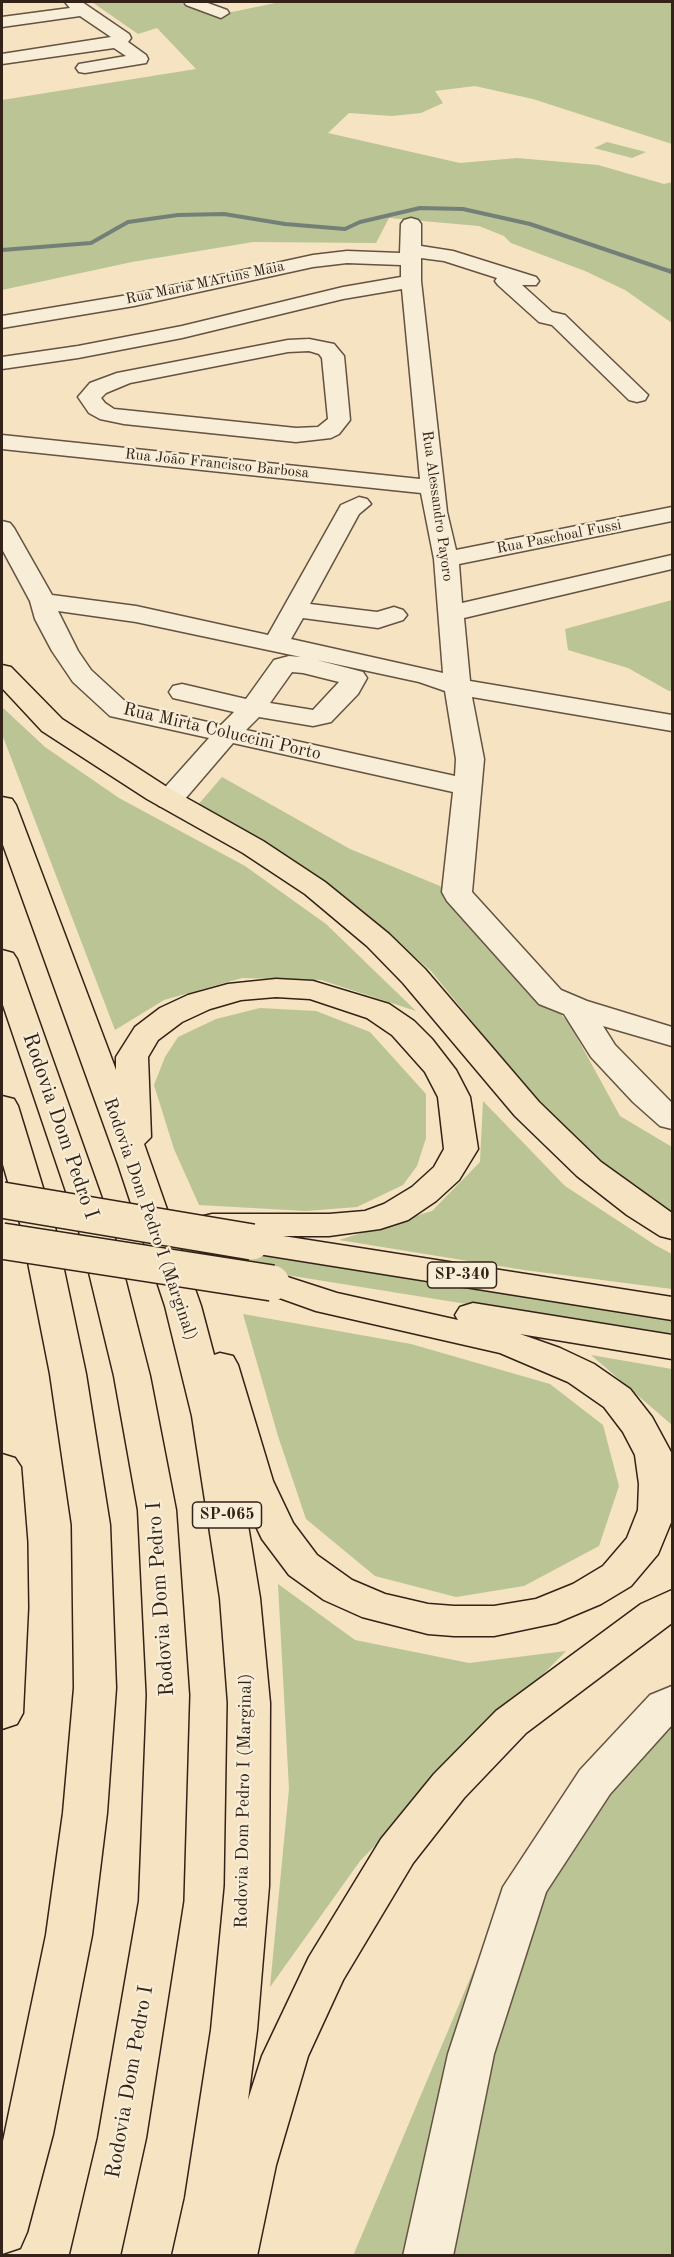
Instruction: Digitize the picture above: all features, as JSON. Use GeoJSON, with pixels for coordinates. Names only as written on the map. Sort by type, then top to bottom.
{"type":"FeatureCollection","features":[{"type":"Feature","properties":{"kind":"highway"},"geometry":{"type":"LineString","coordinates":[[2,673],[52,725],[169,800],[253,847],[306,882],[378,940],[414,976],[527,1109],[589,1169],[639,1207],[672,1228]]}},
{"type":"Feature","properties":{"kind":"highway","name":"Rodovia Dom Pedro I (Marginal)"},"geometry":{"type":"LineString","coordinates":[[2,805],[135,1164],[183,1306],[212,1416],[240,1598],[249,1703],[247,1886],[234,2030],[210,2198],[196,2256]]}},
{"type":"Feature","properties":{"kind":"highway","name":"Rodovia Dom Pedro I"},"geometry":{"type":"LineString","coordinates":[[2,958],[95,1227],[132,1376],[158,1510],[168,1695],[161,1901],[122,2138],[94,2256]]}},
{"type":"Feature","properties":{"kind":"highway"},"geometry":{"type":"LineString","coordinates":[[2,1200],[165,1226],[328,1225],[368,1221],[396,1212],[424,1194],[447,1173],[460,1149],[459,1123],[454,1096],[440,1070],[421,1046],[402,1028],[378,1011],[313,990],[276,988],[239,991],[199,1002],[171,1014],[146,1034],[132,1057],[135,1164]]}},
{"type":"Feature","properties":{"kind":"highway"},"geometry":{"type":"LineString","coordinates":[[2,1106],[38,1227],[68,1374],[91,1525],[95,1688],[85,1813],[69,1935],[29,2134],[2,2232]]}},
{"type":"Feature","properties":{"kind":"highway","name":"SP-340"},"geometry":{"type":"LineString","coordinates":[[165,1226],[252,1242],[672,1308]]}},
{"type":"Feature","properties":{"kind":"highway"},"geometry":{"type":"LineString","coordinates":[[2,1241],[272,1283],[329,1303],[508,1343],[547,1357],[581,1373],[618,1398],[639,1426],[654,1455],[658,1484],[657,1510],[644,1544],[617,1576],[587,1594],[542,1613],[494,1621],[428,1619],[376,1607],[338,1590],[303,1564],[276,1529],[254,1481],[222,1370],[183,1306]]}},
{"type":"Feature","properties":{"kind":"highway","name":"SP-340"},"geometry":{"type":"LineString","coordinates":[[272,1283],[672,1347]]}},
{"type":"Feature","properties":{"kind":"highway"},"geometry":{"type":"LineString","coordinates":[[2,1467],[7,1542],[8,1608],[2,1713]]}},
{"type":"Feature","properties":{"kind":"highway"},"geometry":{"type":"LineString","coordinates":[[232,2256],[252,2165],[285,2056],[325,1970],[397,1851],[449,1786],[511,1722],[655,1614],[672,1605]]}},
{"type":"Feature","properties":{"kind":"street"},"geometry":{"type":"LineString","coordinates":[[192,2],[221,13]]}},
{"type":"Feature","properties":{"kind":"street"},"geometry":{"type":"LineString","coordinates":[[2,22],[78,6],[122,36],[119,41]]}},
{"type":"Feature","properties":{"kind":"street"},"geometry":{"type":"LineString","coordinates":[[2,59],[119,41],[140,59],[69,71]]}},
{"type":"Feature","properties":{"kind":"street","name":"Rua Alessandro Payoro"},"geometry":{"type":"LineString","coordinates":[[411,224],[410,264],[422,315],[435,512],[446,559],[457,687],[471,759],[457,888],[458,897],[542,990],[562,1003],[576,1008]]}},
{"type":"Feature","properties":{"kind":"street"},"geometry":{"type":"LineString","coordinates":[[76,371],[182,332],[343,293],[410,264],[447,255],[510,276],[505,281],[546,318],[558,319],[637,395]]}},
{"type":"Feature","properties":{"kind":"street","name":"Rua Maria MArtins Maia"},"geometry":{"type":"LineString","coordinates":[[2,322],[134,300],[313,261],[347,257],[410,264]]}},
{"type":"Feature","properties":{"kind":"street"},"geometry":{"type":"LineString","coordinates":[[288,346],[318,346],[326,348],[333,356],[339,420],[331,429],[323,433],[296,435],[116,415],[97,408],[76,371],[98,388],[125,378],[288,346]]}},
{"type":"Feature","properties":{"kind":"street"},"geometry":{"type":"LineString","coordinates":[[2,363],[91,371],[99,377],[125,378]]}},
{"type":"Feature","properties":{"kind":"street","name":"Rua João Francisco Barbosa"},"geometry":{"type":"LineString","coordinates":[[2,442],[433,487]]}},
{"type":"Feature","properties":{"kind":"street"},"geometry":{"type":"LineString","coordinates":[[276,644],[349,510],[359,504]]}},
{"type":"Feature","properties":{"kind":"street","name":"Rua Paschoal Fussi"},"geometry":{"type":"LineString","coordinates":[[446,559],[672,514]]}},
{"type":"Feature","properties":{"kind":"street","name":"Rua Mirta Coluccini Porto"},"geometry":{"type":"LineString","coordinates":[[2,528],[43,601],[48,619],[82,676],[119,710],[468,787]]}},
{"type":"Feature","properties":{"kind":"street"},"geometry":{"type":"LineString","coordinates":[[451,613],[672,562]]}},
{"type":"Feature","properties":{"kind":"street"},"geometry":{"type":"LineString","coordinates":[[43,601],[136,614],[426,676],[457,687],[672,723]]}},
{"type":"Feature","properties":{"kind":"street"},"geometry":{"type":"LineString","coordinates":[[295,610],[378,620],[394,615]]}},
{"type":"Feature","properties":{"kind":"street"},"geometry":{"type":"LineString","coordinates":[[169,800],[253,708],[182,692]]}},
{"type":"Feature","properties":{"kind":"street"},"geometry":{"type":"LineString","coordinates":[[576,1008],[672,1036]]}},
{"type":"Feature","properties":{"kind":"street"},"geometry":{"type":"LineString","coordinates":[[576,1008],[602,1050],[644,1095],[672,1119]]}},
{"type":"Feature","properties":{"kind":"street"},"geometry":{"type":"LineString","coordinates":[[428,2256],[471,2054],[525,1887],[595,1782],[665,1706],[672,1702]]}},
{"type":"Feature","properties":{"kind":"green space"},"geometry":{"type":"Polygon","coordinates":[[[92,2],[179,2],[213,16],[280,2],[672,2],[672,144],[533,99],[475,86],[435,91],[443,103],[421,113],[392,116],[349,113],[328,133],[460,163],[517,158],[598,165],[664,184],[672,182],[672,323],[625,290],[585,271],[511,243],[504,236],[479,226],[389,218],[376,243],[253,242],[132,262],[2,290],[2,100],[196,69],[157,28],[138,34],[92,2]]]}},
{"type":"Feature","properties":{"kind":"green space"},"geometry":{"type":"Polygon","coordinates":[[[607,142],[646,152],[632,158],[594,148],[607,142]]]}},
{"type":"Feature","properties":{"kind":"green space"},"geometry":{"type":"Polygon","coordinates":[[[672,600],[672,691],[628,668],[568,650],[565,629],[672,600]]]}},
{"type":"Feature","properties":{"kind":"green space"},"geometry":{"type":"Polygon","coordinates":[[[2,707],[45,747],[119,798],[245,866],[326,924],[416,1011],[321,980],[242,978],[164,1000],[115,1030],[2,734],[2,707]]]}},
{"type":"Feature","properties":{"kind":"green space"},"geometry":{"type":"Polygon","coordinates":[[[222,777],[350,849],[440,886],[569,1023],[620,1116],[672,1147],[672,1219],[650,1208],[558,1127],[431,971],[342,894],[197,806],[222,777]]]}},
{"type":"Feature","properties":{"kind":"green space"},"geometry":{"type":"Polygon","coordinates":[[[260,1008],[316,1011],[370,1032],[426,1094],[426,1138],[417,1166],[403,1185],[357,1207],[306,1211],[199,1205],[174,1149],[154,1085],[165,1057],[178,1037],[216,1019],[260,1008]]]}},
{"type":"Feature","properties":{"kind":"green space"},"geometry":{"type":"Polygon","coordinates":[[[483,1101],[565,1186],[672,1254],[672,1289],[524,1270],[339,1240],[432,1211],[480,1162],[483,1101]]]}},
{"type":"Feature","properties":{"kind":"green space"},"geometry":{"type":"Polygon","coordinates":[[[248,1249],[672,1321],[672,1337],[243,1268],[248,1249]]]}},
{"type":"Feature","properties":{"kind":"green space"},"geometry":{"type":"Polygon","coordinates":[[[243,1314],[411,1344],[550,1384],[603,1425],[619,1486],[599,1546],[524,1586],[456,1597],[375,1576],[306,1519],[278,1436],[243,1314]]]}},
{"type":"Feature","properties":{"kind":"green space"},"geometry":{"type":"Polygon","coordinates":[[[591,1355],[672,1369],[672,1425],[591,1355]]]}},
{"type":"Feature","properties":{"kind":"green space"},"geometry":{"type":"Polygon","coordinates":[[[278,1584],[355,1640],[469,1663],[566,1651],[360,1861],[270,1987],[289,1789],[278,1584]]]}},
{"type":"Feature","properties":{"kind":"green space"},"geometry":{"type":"Polygon","coordinates":[[[672,1703],[672,2255],[353,2256],[477,1962],[665,1706],[672,1703]]]}},
{"type":"Feature","properties":{"kind":"waterway"},"geometry":{"type":"LineString","coordinates":[[2,250],[91,243],[128,222],[178,215],[224,214],[285,224],[345,229],[360,222],[420,208],[463,209],[530,224],[672,272],[670,271]]}}]}
